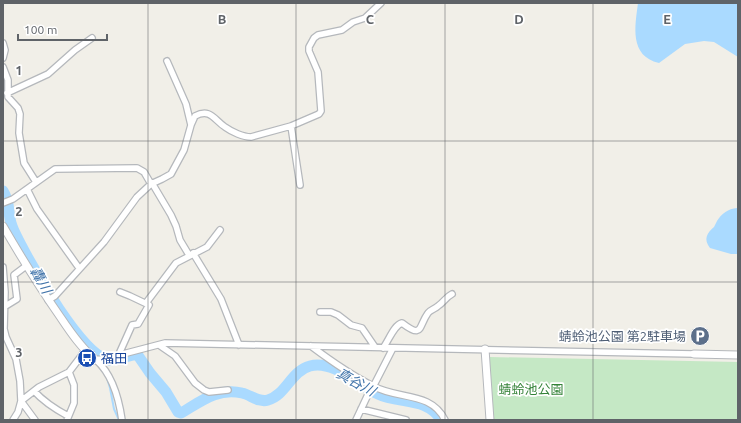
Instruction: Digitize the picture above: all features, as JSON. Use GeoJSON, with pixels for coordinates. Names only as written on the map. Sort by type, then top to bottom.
{"type":"FeatureCollection","features":[{"type":"Feature","properties":{"kind":"street"},"geometry":{"type":"LineString","coordinates":[[48,300],[55,296],[104,242],[137,196],[152,183],[162,180],[171,174],[184,150],[195,116],[205,114],[211,115],[224,127],[246,137],[252,137],[291,126],[313,118],[319,114],[321,111],[318,72],[309,51],[309,47],[314,38],[318,35],[342,30],[353,22],[365,18],[381,3]]}},
{"type":"Feature","properties":{"kind":"street"},"geometry":{"type":"LineString","coordinates":[[7,93],[48,74],[74,50],[92,38]]}},
{"type":"Feature","properties":{"kind":"street"},"geometry":{"type":"LineString","coordinates":[[3,43],[5,50],[3,58]]}},
{"type":"Feature","properties":{"kind":"street"},"geometry":{"type":"LineString","coordinates":[[167,61],[186,104],[192,125]]}},
{"type":"Feature","properties":{"kind":"street"},"geometry":{"type":"LineString","coordinates":[[3,67],[8,80],[8,97],[18,108],[20,114],[19,133],[24,163],[36,182]]}},
{"type":"Feature","properties":{"kind":"street"},"geometry":{"type":"LineString","coordinates":[[291,126],[300,186]]}},
{"type":"Feature","properties":{"kind":"street"},"geometry":{"type":"LineString","coordinates":[[3,203],[13,199],[55,169],[138,168],[144,172],[152,183],[171,215],[180,240],[221,299],[239,345]]}},
{"type":"Feature","properties":{"kind":"street"},"geometry":{"type":"LineString","coordinates":[[27,188],[37,209],[79,268]]}},
{"type":"Feature","properties":{"kind":"street"},"geometry":{"type":"LineString","coordinates":[[3,226],[48,300],[85,351],[98,360],[104,367],[110,378],[121,412],[122,420]]}},
{"type":"Feature","properties":{"kind":"street"},"geometry":{"type":"LineString","coordinates":[[146,303],[176,263],[207,247],[220,230]]}},
{"type":"Feature","properties":{"kind":"street"},"geometry":{"type":"LineString","coordinates":[[4,307],[17,299],[14,275],[26,266]]}},
{"type":"Feature","properties":{"kind":"street"},"geometry":{"type":"LineString","coordinates":[[3,267],[4,328],[6,337],[16,359],[20,381],[20,401],[18,412],[13,420]]}},
{"type":"Feature","properties":{"kind":"street"},"geometry":{"type":"LineString","coordinates":[[119,354],[132,325],[138,324],[149,305],[120,292]]}},
{"type":"Feature","properties":{"kind":"street"},"geometry":{"type":"LineString","coordinates":[[383,348],[399,324],[402,323],[412,331],[420,329],[428,314],[439,306],[447,296],[452,294]]}},
{"type":"Feature","properties":{"kind":"street"},"geometry":{"type":"LineString","coordinates":[[320,312],[331,312],[352,325],[362,328],[375,348]]}},
{"type":"Feature","properties":{"kind":"street"},"geometry":{"type":"LineString","coordinates":[[98,360],[159,345],[173,344],[485,349],[738,356]]}},
{"type":"Feature","properties":{"kind":"street"},"geometry":{"type":"LineString","coordinates":[[159,345],[175,356],[195,383],[204,390],[209,392],[228,390]]}},
{"type":"Feature","properties":{"kind":"street"},"geometry":{"type":"LineString","coordinates":[[310,346],[335,364],[385,392],[427,401],[436,406],[445,420]]}},
{"type":"Feature","properties":{"kind":"street"},"geometry":{"type":"LineString","coordinates":[[356,420],[393,348]]}},
{"type":"Feature","properties":{"kind":"street"},"geometry":{"type":"LineString","coordinates":[[485,349],[490,420]]}},
{"type":"Feature","properties":{"kind":"street"},"geometry":{"type":"LineString","coordinates":[[20,401],[34,391],[69,372],[85,351]]}},
{"type":"Feature","properties":{"kind":"street"},"geometry":{"type":"LineString","coordinates":[[34,391],[48,404],[68,418],[74,403],[74,385],[69,372]]}},
{"type":"Feature","properties":{"kind":"street"},"geometry":{"type":"LineString","coordinates":[[20,401],[35,420]]}},
{"type":"Feature","properties":{"kind":"street"},"geometry":{"type":"LineString","coordinates":[[361,409],[392,418],[406,420]]}},
{"type":"Feature","properties":{"kind":"green space","name":"蜻蛉池公園"},"geometry":{"type":"Polygon","coordinates":[[[490,357],[738,362],[738,420],[492,420],[487,360],[490,357]]]}},
{"type":"Feature","properties":{"kind":"water"},"geometry":{"type":"Polygon","coordinates":[[[638,3],[738,3],[738,57],[714,42],[704,41],[685,44],[659,63],[649,59],[638,47],[636,39],[635,30],[638,3]]]}},
{"type":"Feature","properties":{"kind":"water"},"geometry":{"type":"Polygon","coordinates":[[[737,208],[738,254],[731,254],[710,248],[706,239],[709,232],[723,214],[728,210],[737,208]]]}},
{"type":"Feature","properties":{"kind":"waterway","name":"真谷川"},"geometry":{"type":"LineString","coordinates":[[3,191],[7,200],[11,221],[16,236],[47,291],[72,327],[85,343],[97,354],[108,360],[137,354],[166,392],[178,412],[181,413],[202,400],[225,392],[242,393],[258,400],[265,401],[279,393],[303,369],[310,366],[319,365],[346,374],[378,394],[421,404],[429,408],[441,420]]}},
{"type":"Feature","properties":{"kind":"waterway"},"geometry":{"type":"LineString","coordinates":[[107,378],[114,409],[119,420]]}},
{"type":"Feature","properties":{"kind":"place","name":"蜻蛉池公園 第2駐車場"},"geometry":{"type":"Point","coordinates":[700,336]}},
{"type":"Feature","properties":{"kind":"place","name":"福田"},"geometry":{"type":"Point","coordinates":[87,358]}},
{"type":"Feature","properties":{"kind":"water label","name":"轟川"},"geometry":{"type":"Point","coordinates":[41,280]}}]}
